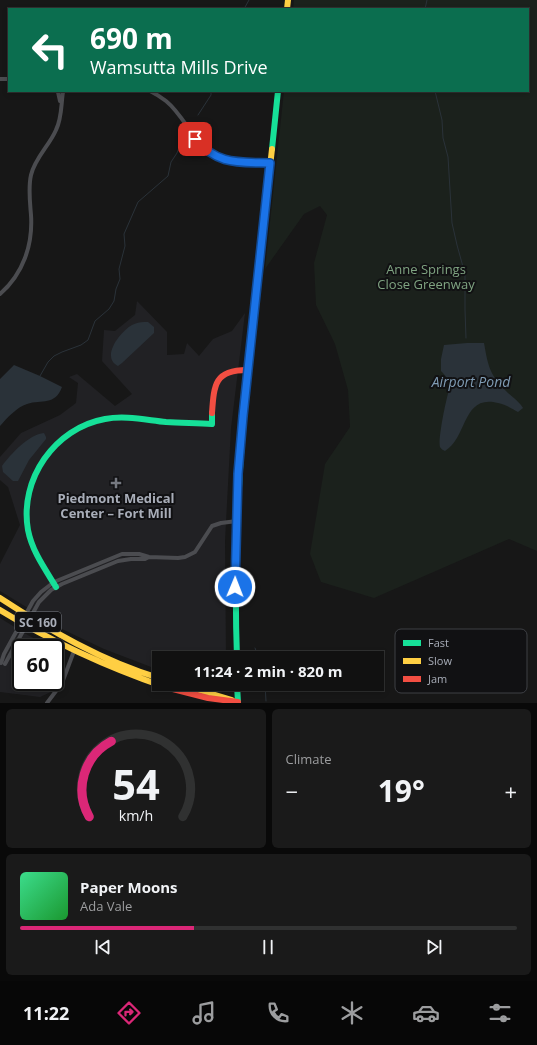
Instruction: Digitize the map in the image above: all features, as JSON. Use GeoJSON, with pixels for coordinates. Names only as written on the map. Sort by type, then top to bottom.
{"type":"FeatureCollection","features":[{"type":"Feature","properties":{"kind":"main road"},"geometry":{"type":"LineString","coordinates":[[237,651],[235,602],[238,474],[247,370],[278,92]]}},
{"type":"Feature","properties":{"kind":"main road"},"geometry":{"type":"LineString","coordinates":[[55,584],[35,551],[30,538],[26,518],[27,500],[31,485],[41,462],[49,451],[60,440],[77,429],[106,419],[134,418],[167,422],[212,424],[216,382],[224,373],[235,370],[247,370]]}},
{"type":"Feature","properties":{"kind":"main road","name":"SC 160"},"geometry":{"type":"LineString","coordinates":[[0,598],[26,620],[76,647],[152,675]]}},
{"type":"Feature","properties":{"kind":"main road","name":"SC 160"},"geometry":{"type":"LineString","coordinates":[[0,610],[26,620],[124,672],[171,689],[224,702],[239,703]]}},
{"type":"Feature","properties":{"kind":"main road"},"geometry":{"type":"LineString","coordinates":[[204,691],[239,703],[238,691]]}},
{"type":"Feature","properties":{"kind":"street"},"geometry":{"type":"LineString","coordinates":[[0,294],[12,282],[28,248],[32,224],[30,187],[31,175],[37,160],[57,129],[60,118],[61,92]]}},
{"type":"Feature","properties":{"kind":"street"},"geometry":{"type":"LineString","coordinates":[[152,92],[171,106],[195,139],[204,149],[214,156],[233,161],[270,163]]}},
{"type":"Feature","properties":{"kind":"street"},"geometry":{"type":"LineString","coordinates":[[3,664],[26,620],[43,596],[55,584],[109,562],[145,559],[149,557],[178,558],[189,555],[194,552],[204,540],[212,526],[237,521]]}},
{"type":"Feature","properties":{"kind":"street"},"geometry":{"type":"LineString","coordinates":[[47,703],[62,683],[76,647]]}},
{"type":"Feature","properties":{"kind":"shaded area","name":"Piedmont Medical Center – Fort Mill"},"geometry":{"type":"Polygon","coordinates":[[[137,301],[167,332],[167,355],[184,354],[187,343],[199,356],[213,339],[232,331],[245,313],[231,428],[225,541],[226,651],[152,651],[152,667],[104,649],[64,630],[0,591],[0,564],[20,525],[8,487],[0,480],[0,457],[21,433],[60,415],[76,403],[78,383],[69,377],[77,374],[115,406],[132,394],[102,361],[104,330],[115,331],[135,315],[137,301]]]}},
{"type":"Feature","properties":{"kind":"shaded area"},"geometry":{"type":"Polygon","coordinates":[[[0,618],[35,639],[12,639],[12,691],[53,691],[40,697],[0,692],[0,618]]]}},
{"type":"Feature","properties":{"kind":"green space","name":"Anne Springs Close Greenway"},"geometry":{"type":"Polygon","coordinates":[[[294,0],[537,0],[537,551],[509,539],[374,598],[321,582],[310,554],[325,464],[350,427],[348,390],[335,344],[316,305],[314,263],[327,215],[320,206],[304,214],[265,269],[284,92],[529,92],[529,8],[293,8],[294,0]]]}},
{"type":"Feature","properties":{"kind":"water"},"geometry":{"type":"Polygon","coordinates":[[[140,322],[148,322],[154,327],[154,333],[118,366],[113,362],[111,357],[114,344],[118,338],[132,325],[140,322]]]}},
{"type":"Feature","properties":{"kind":"water","name":"Airport Pond"},"geometry":{"type":"Polygon","coordinates":[[[484,343],[490,369],[496,379],[523,408],[518,412],[506,405],[498,403],[486,402],[478,405],[471,411],[452,445],[445,451],[440,447],[440,439],[449,382],[441,371],[441,359],[444,345],[484,343]]]}},
{"type":"Feature","properties":{"kind":"water"},"geometry":{"type":"Polygon","coordinates":[[[14,365],[62,387],[56,397],[48,401],[27,404],[16,410],[0,426],[0,379],[14,365]]]}},
{"type":"Feature","properties":{"kind":"water"},"geometry":{"type":"Polygon","coordinates":[[[44,433],[46,439],[29,460],[18,481],[13,481],[3,472],[2,466],[26,441],[38,434],[44,433]]]}},
{"type":"Feature","properties":{"kind":"waterway"},"geometry":{"type":"LineString","coordinates":[[245,8],[249,0]]}},
{"type":"Feature","properties":{"kind":"waterway"},"geometry":{"type":"LineString","coordinates":[[425,8],[427,0]]}},
{"type":"Feature","properties":{"kind":"waterway"},"geometry":{"type":"LineString","coordinates":[[198,115],[211,95],[211,92]]}},
{"type":"Feature","properties":{"kind":"waterway"},"geometry":{"type":"LineString","coordinates":[[435,92],[442,120],[443,138],[448,157],[452,223],[465,274],[466,338]]}},
{"type":"Feature","properties":{"kind":"waterway"},"geometry":{"type":"LineString","coordinates":[[40,376],[48,362],[54,356],[81,345],[88,340],[95,321],[109,309],[114,301],[116,289],[120,279],[119,269],[125,246],[124,234],[138,202],[168,176],[171,162],[177,153],[182,139]]}},
{"type":"Feature","properties":{"kind":"waterway"},"geometry":{"type":"LineString","coordinates":[[265,691],[266,701]]}},
{"type":"Feature","properties":{"kind":"traffic: fast"},"geometry":{"type":"LineString","coordinates":[[272,149],[278,92]]}},
{"type":"Feature","properties":{"kind":"traffic: fast"},"geometry":{"type":"LineString","coordinates":[[56,587],[39,560],[30,538],[27,511],[29,492],[35,475],[44,459],[56,445],[71,433],[87,424],[105,419],[128,418],[166,422],[212,424],[212,413]]}},
{"type":"Feature","properties":{"kind":"traffic: fast"},"geometry":{"type":"LineString","coordinates":[[237,651],[237,536],[244,415]]}},
{"type":"Feature","properties":{"kind":"traffic: fast"},"geometry":{"type":"LineString","coordinates":[[237,691],[238,703]]}},
{"type":"Feature","properties":{"kind":"traffic: slow"},"geometry":{"type":"LineString","coordinates":[[287,8],[288,0]]}},
{"type":"Feature","properties":{"kind":"traffic: slow"},"geometry":{"type":"LineString","coordinates":[[244,415],[247,370],[272,149]]}},
{"type":"Feature","properties":{"kind":"traffic: slow"},"geometry":{"type":"LineString","coordinates":[[0,598],[76,644],[117,663],[152,676]]}},
{"type":"Feature","properties":{"kind":"traffic: slow"},"geometry":{"type":"LineString","coordinates":[[0,610],[40,633],[80,653],[152,682]]}},
{"type":"Feature","properties":{"kind":"traffic: slow"},"geometry":{"type":"LineString","coordinates":[[202,691],[232,700]]}},
{"type":"Feature","properties":{"kind":"traffic: jam"},"geometry":{"type":"LineString","coordinates":[[212,413],[214,394],[218,381],[222,376],[236,371],[247,370]]}},
{"type":"Feature","properties":{"kind":"traffic: jam"},"geometry":{"type":"LineString","coordinates":[[181,691],[208,698],[238,702]]}},
{"type":"Feature","properties":{"kind":"place","name":"Piedmont Medical Center – Fort Mill"},"geometry":{"type":"Point","coordinates":[116,483]}},
{"type":"Feature","properties":{"kind":"route"},"geometry":{"type":"LineString","coordinates":[[195,139],[204,149],[214,156],[222,159],[270,163],[247,370],[238,474],[235,587]]}}]}
